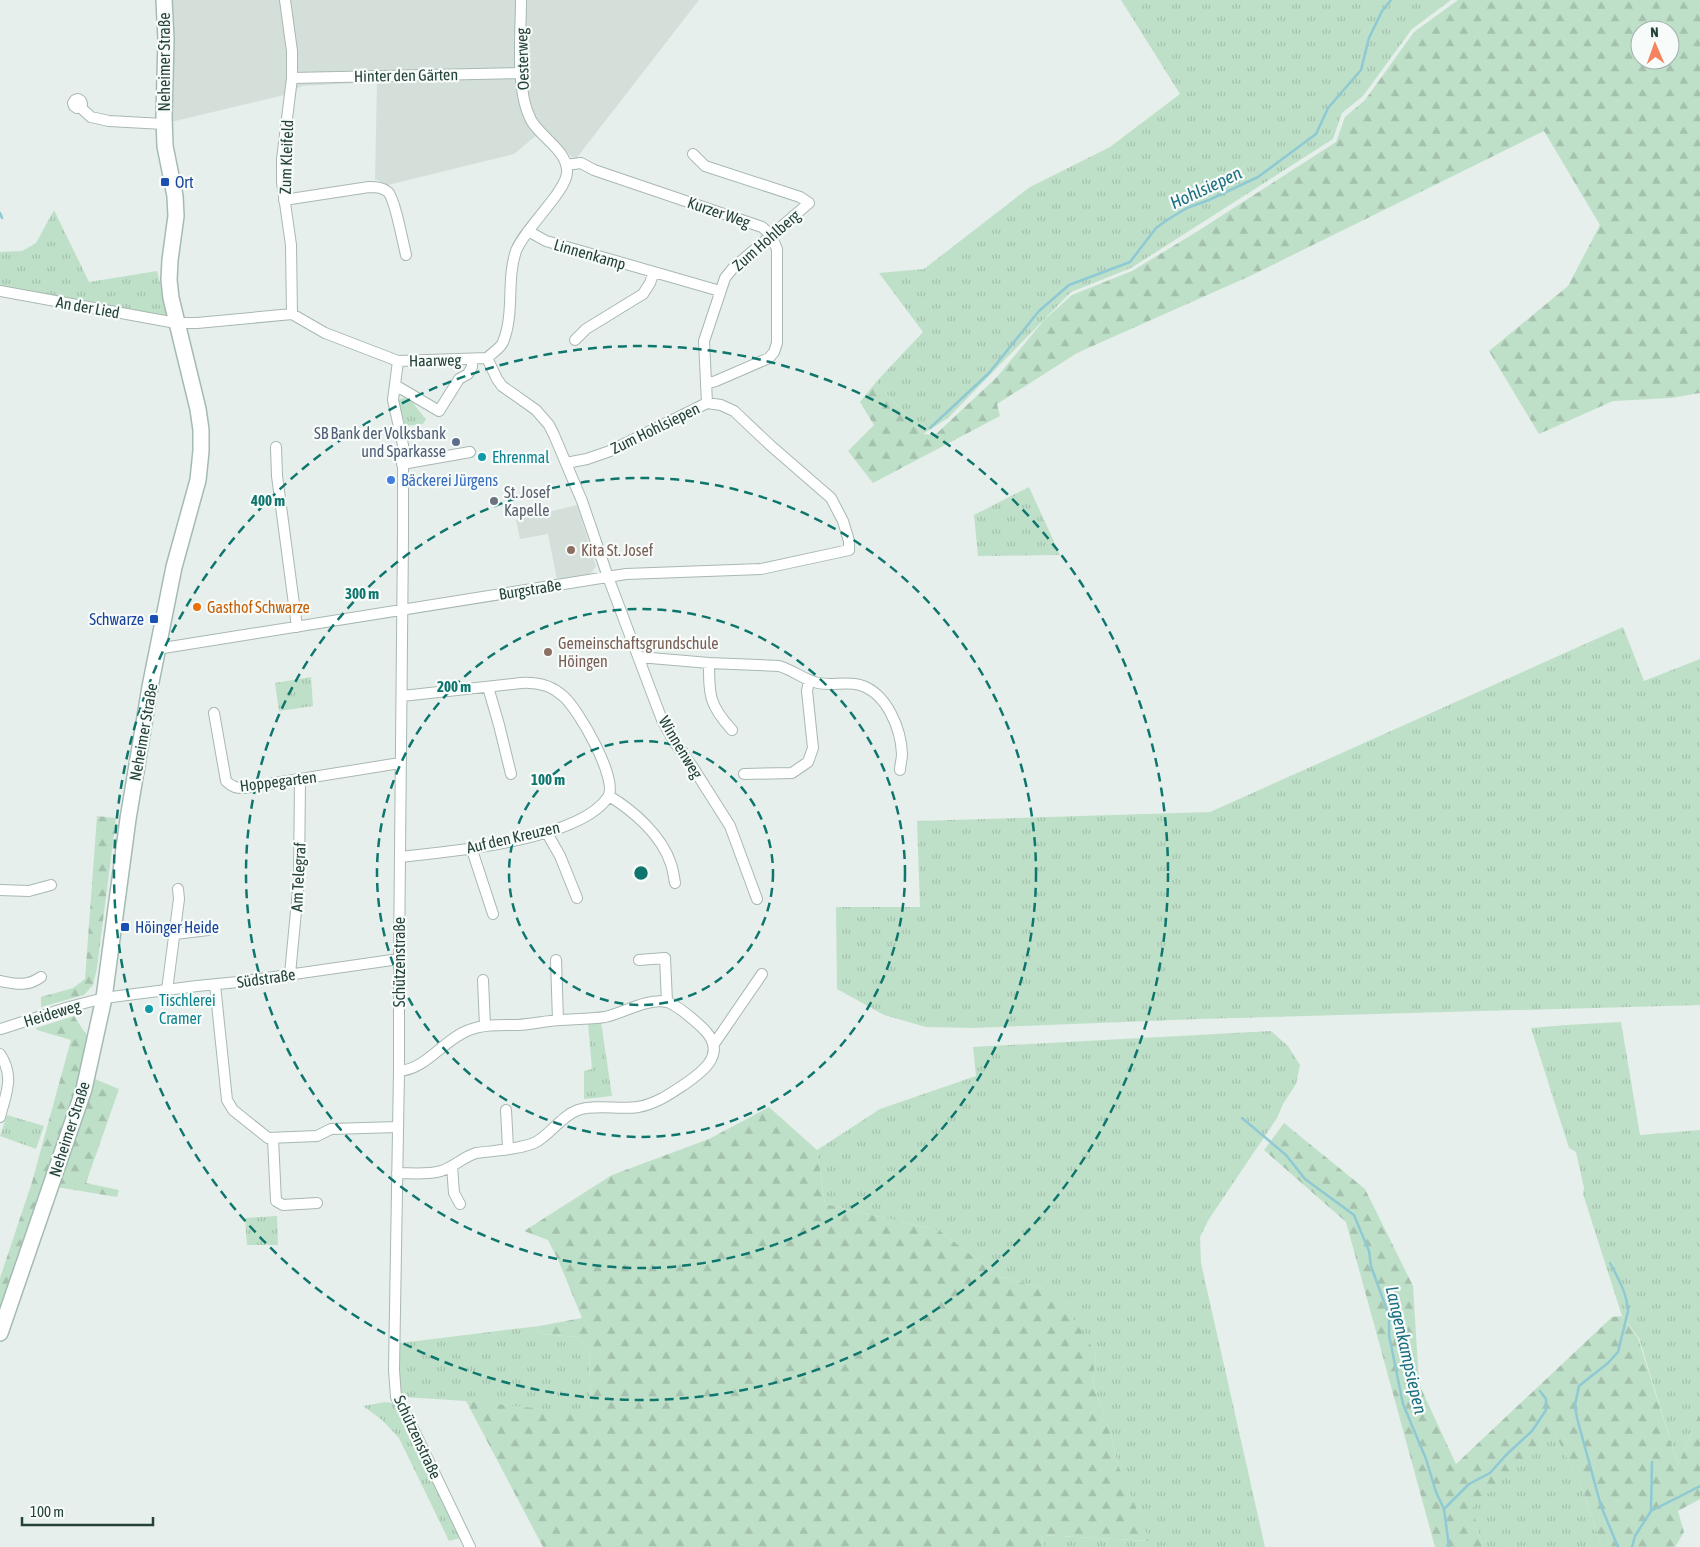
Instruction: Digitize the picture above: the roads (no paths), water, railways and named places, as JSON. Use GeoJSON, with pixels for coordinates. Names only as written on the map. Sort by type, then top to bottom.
{"type":"FeatureCollection","features":[{"type":"Feature","properties":{"kind":"main road","name":"Neheimer Straße"},"geometry":{"type":"LineString","coordinates":[[0,1333],[84,1089],[104,998],[128,816],[157,648],[174,567],[196,487],[201,451],[198,408],[176,323],[169,280],[176,205],[167,160],[164,124],[166,39],[164,0]]}},
{"type":"Feature","properties":{"kind":"street","name":"Zum Kleifeld"},"geometry":{"type":"LineString","coordinates":[[285,0],[292,51],[292,78],[282,159],[284,200],[291,245],[292,314]]}},
{"type":"Feature","properties":{"kind":"street","name":"Oesterweg"},"geometry":{"type":"LineString","coordinates":[[521,0],[521,73],[524,99],[532,122],[563,157],[566,165]]}},
{"type":"Feature","properties":{"kind":"street","name":"Hinter den Gärten"},"geometry":{"type":"LineString","coordinates":[[292,78],[521,73]]}},
{"type":"Feature","properties":{"kind":"street","name":"Neheimer Straße"},"geometry":{"type":"LineString","coordinates":[[80,107],[91,117],[109,122],[164,124]]}},
{"type":"Feature","properties":{"kind":"street","name":"Zum Hohlberg"},"geometry":{"type":"LineString","coordinates":[[693,154],[705,166],[800,197],[810,203],[728,272],[704,341],[707,403]]}},
{"type":"Feature","properties":{"kind":"street","name":"Kurzer Weg"},"geometry":{"type":"LineString","coordinates":[[566,165],[581,163],[594,170],[762,227],[771,235],[777,249],[777,343],[774,352],[769,358],[706,384]]}},
{"type":"Feature","properties":{"kind":"street"},"geometry":{"type":"LineString","coordinates":[[488,358],[503,343],[508,322],[513,260],[516,249],[563,185],[566,178],[566,165]]}},
{"type":"Feature","properties":{"kind":"street"},"geometry":{"type":"LineString","coordinates":[[284,200],[369,187],[382,188],[391,196],[406,256]]}},
{"type":"Feature","properties":{"kind":"street","name":"Linnenkamp"},"geometry":{"type":"LineString","coordinates":[[528,231],[546,241],[720,291]]}},
{"type":"Feature","properties":{"kind":"street"},"geometry":{"type":"LineString","coordinates":[[576,340],[586,329],[643,294],[650,284],[654,272]]}},
{"type":"Feature","properties":{"kind":"street","name":"An der Lied"},"geometry":{"type":"LineString","coordinates":[[0,291],[176,323]]}},
{"type":"Feature","properties":{"kind":"street"},"geometry":{"type":"LineString","coordinates":[[176,323],[197,323],[292,314]]}},
{"type":"Feature","properties":{"kind":"street","name":"Haarweg"},"geometry":{"type":"LineString","coordinates":[[292,314],[325,333],[398,361],[488,358]]}},
{"type":"Feature","properties":{"kind":"street","name":"Winnenweg"},"geometry":{"type":"LineString","coordinates":[[488,358],[502,386],[536,410],[549,425],[582,501],[608,577],[668,731],[730,826],[758,899]]}},
{"type":"Feature","properties":{"kind":"street"},"geometry":{"type":"LineString","coordinates":[[395,385],[439,412],[459,379],[468,374],[472,367],[472,359]]}},
{"type":"Feature","properties":{"kind":"street","name":"Schützenstraße"},"geometry":{"type":"LineString","coordinates":[[398,361],[393,400],[403,444],[399,1071],[394,1370],[396,1397],[470,1547]]}},
{"type":"Feature","properties":{"kind":"street","name":"Zum Hohlsiepen"},"geometry":{"type":"LineString","coordinates":[[566,463],[587,459],[610,451],[707,403],[722,405],[734,410],[770,445],[831,498]]}},
{"type":"Feature","properties":{"kind":"street"},"geometry":{"type":"LineString","coordinates":[[276,447],[277,476],[297,627]]}},
{"type":"Feature","properties":{"kind":"street"},"geometry":{"type":"LineString","coordinates":[[402,464],[470,452]]}},
{"type":"Feature","properties":{"kind":"street","name":"Burgstraße"},"geometry":{"type":"LineString","coordinates":[[157,648],[626,574],[761,569],[849,550],[849,541],[843,521],[831,498]]}},
{"type":"Feature","properties":{"kind":"street"},"geometry":{"type":"LineString","coordinates":[[639,657],[708,663],[779,666],[787,668],[809,681],[822,684],[855,684],[866,687],[877,695],[888,710],[897,729],[902,754],[900,770]]}},
{"type":"Feature","properties":{"kind":"street"},"geometry":{"type":"LineString","coordinates":[[708,663],[711,701],[721,718],[732,730]]}},
{"type":"Feature","properties":{"kind":"street"},"geometry":{"type":"LineString","coordinates":[[744,774],[792,772],[808,762],[813,748],[807,691],[809,681]]}},
{"type":"Feature","properties":{"kind":"street"},"geometry":{"type":"LineString","coordinates":[[402,696],[521,683],[539,683],[563,695],[579,714],[598,752],[609,781],[609,796],[620,802],[642,822],[661,844],[671,863],[675,883]]}},
{"type":"Feature","properties":{"kind":"street"},"geometry":{"type":"LineString","coordinates":[[488,687],[511,774]]}},
{"type":"Feature","properties":{"kind":"street","name":"Hoppegarten"},"geometry":{"type":"LineString","coordinates":[[214,713],[224,774],[226,781],[231,786],[244,788],[400,763]]}},
{"type":"Feature","properties":{"kind":"street","name":"Am Telegraf"},"geometry":{"type":"LineString","coordinates":[[290,974],[299,880],[300,779]]}},
{"type":"Feature","properties":{"kind":"street","name":"Auf den Kreuzen"},"geometry":{"type":"LineString","coordinates":[[400,857],[439,853],[547,833],[590,814],[609,796]]}},
{"type":"Feature","properties":{"kind":"street"},"geometry":{"type":"LineString","coordinates":[[547,833],[560,856],[577,898]]}},
{"type":"Feature","properties":{"kind":"street"},"geometry":{"type":"LineString","coordinates":[[472,847],[493,914]]}},
{"type":"Feature","properties":{"kind":"street"},"geometry":{"type":"LineString","coordinates":[[0,890],[29,890],[51,885]]}},
{"type":"Feature","properties":{"kind":"street"},"geometry":{"type":"LineString","coordinates":[[167,990],[179,899],[178,889]]}},
{"type":"Feature","properties":{"kind":"street"},"geometry":{"type":"LineString","coordinates":[[175,934],[208,930]]}},
{"type":"Feature","properties":{"kind":"street"},"geometry":{"type":"LineString","coordinates":[[639,960],[665,958],[667,1002]]}},
{"type":"Feature","properties":{"kind":"street","name":"Südstraße"},"geometry":{"type":"LineString","coordinates":[[104,998],[399,959]]}},
{"type":"Feature","properties":{"kind":"street"},"geometry":{"type":"LineString","coordinates":[[556,960],[558,1020]]}},
{"type":"Feature","properties":{"kind":"street"},"geometry":{"type":"LineString","coordinates":[[397,1174],[430,1173],[452,1166],[468,1155],[531,1144],[568,1115],[579,1110],[636,1108],[664,1098],[701,1074],[709,1064],[713,1057],[714,1044],[762,974]]}},
{"type":"Feature","properties":{"kind":"street"},"geometry":{"type":"LineString","coordinates":[[0,981],[17,984],[32,983],[41,976]]}},
{"type":"Feature","properties":{"kind":"street"},"geometry":{"type":"LineString","coordinates":[[483,980],[485,1026]]}},
{"type":"Feature","properties":{"kind":"street"},"geometry":{"type":"LineString","coordinates":[[216,984],[227,1100],[233,1110],[268,1138],[317,1136],[331,1129],[398,1127]]}},
{"type":"Feature","properties":{"kind":"street","name":"Heideweg"},"geometry":{"type":"LineString","coordinates":[[0,1039],[0,1029],[104,998]]}},
{"type":"Feature","properties":{"kind":"street"},"geometry":{"type":"LineString","coordinates":[[399,1071],[416,1067],[462,1033],[476,1028],[607,1016],[648,1003],[667,1002],[707,1032],[714,1044]]}},
{"type":"Feature","properties":{"kind":"street"},"geometry":{"type":"LineString","coordinates":[[0,1054],[8,1070],[9,1077],[0,1117]]}},
{"type":"Feature","properties":{"kind":"street"},"geometry":{"type":"LineString","coordinates":[[506,1110],[508,1148]]}},
{"type":"Feature","properties":{"kind":"street"},"geometry":{"type":"LineString","coordinates":[[272,1138],[276,1201],[283,1205],[317,1203]]}},
{"type":"Feature","properties":{"kind":"street"},"geometry":{"type":"LineString","coordinates":[[452,1166],[454,1193],[460,1204]]}},
{"type":"Feature","properties":{"kind":"waterway","name":"Hohlsiepen"},"geometry":{"type":"LineString","coordinates":[[930,428],[989,373],[1039,311],[1069,285],[1130,262],[1156,228],[1167,220],[1187,208],[1258,177],[1316,134],[1328,108],[1361,70],[1369,38],[1382,11],[1391,0]]}},
{"type":"Feature","properties":{"kind":"waterway"},"geometry":{"type":"LineString","coordinates":[[0,213],[2,218]]}},
{"type":"Feature","properties":{"kind":"waterway","name":"Langenkampsiepen"},"geometry":{"type":"LineString","coordinates":[[1242,1118],[1286,1155],[1305,1179],[1354,1215],[1369,1251],[1371,1266],[1389,1316],[1389,1335],[1403,1404],[1444,1509],[1449,1547]]}},
{"type":"Feature","properties":{"kind":"waterway"},"geometry":{"type":"LineString","coordinates":[[1610,1263],[1624,1292],[1628,1311],[1618,1352],[1608,1363],[1579,1386],[1575,1405],[1601,1506],[1618,1547]]}},
{"type":"Feature","properties":{"kind":"waterway"},"geometry":{"type":"LineString","coordinates":[[1445,1508],[1469,1484],[1490,1473],[1532,1431],[1546,1410],[1546,1399],[1540,1391]]}},
{"type":"Feature","properties":{"kind":"waterway"},"geometry":{"type":"LineString","coordinates":[[1632,1547],[1635,1536],[1651,1511],[1652,1462]]}},
{"type":"Feature","properties":{"kind":"waterway"},"geometry":{"type":"LineString","coordinates":[[1651,1511],[1700,1486]]}},
{"type":"Feature","properties":{"kind":"place","name":"Ort"},"geometry":{"type":"Point","coordinates":[165,182]}},
{"type":"Feature","properties":{"kind":"place","name":"SB Bank der Volksbank und Sparkasse"},"geometry":{"type":"Point","coordinates":[456,442]}},
{"type":"Feature","properties":{"kind":"place","name":"Ehrenmal"},"geometry":{"type":"Point","coordinates":[482,457]}},
{"type":"Feature","properties":{"kind":"place","name":"Bäckerei Jürgens"},"geometry":{"type":"Point","coordinates":[391,480]}},
{"type":"Feature","properties":{"kind":"place","name":"St. Josef Kapelle"},"geometry":{"type":"Point","coordinates":[494,501]}},
{"type":"Feature","properties":{"kind":"place","name":"Kita St. Josef"},"geometry":{"type":"Point","coordinates":[571,550]}},
{"type":"Feature","properties":{"kind":"place","name":"Gasthof Schwarze"},"geometry":{"type":"Point","coordinates":[197,607]}},
{"type":"Feature","properties":{"kind":"place","name":"Schwarze"},"geometry":{"type":"Point","coordinates":[154,619]}},
{"type":"Feature","properties":{"kind":"place","name":"Gemeinschaftsgrundschule Höingen"},"geometry":{"type":"Point","coordinates":[548,652]}},
{"type":"Feature","properties":{"kind":"place","name":"Höinger Heide"},"geometry":{"type":"Point","coordinates":[125,927]}},
{"type":"Feature","properties":{"kind":"place","name":"Tischlerei Cramer"},"geometry":{"type":"Point","coordinates":[149,1009]}}]}
